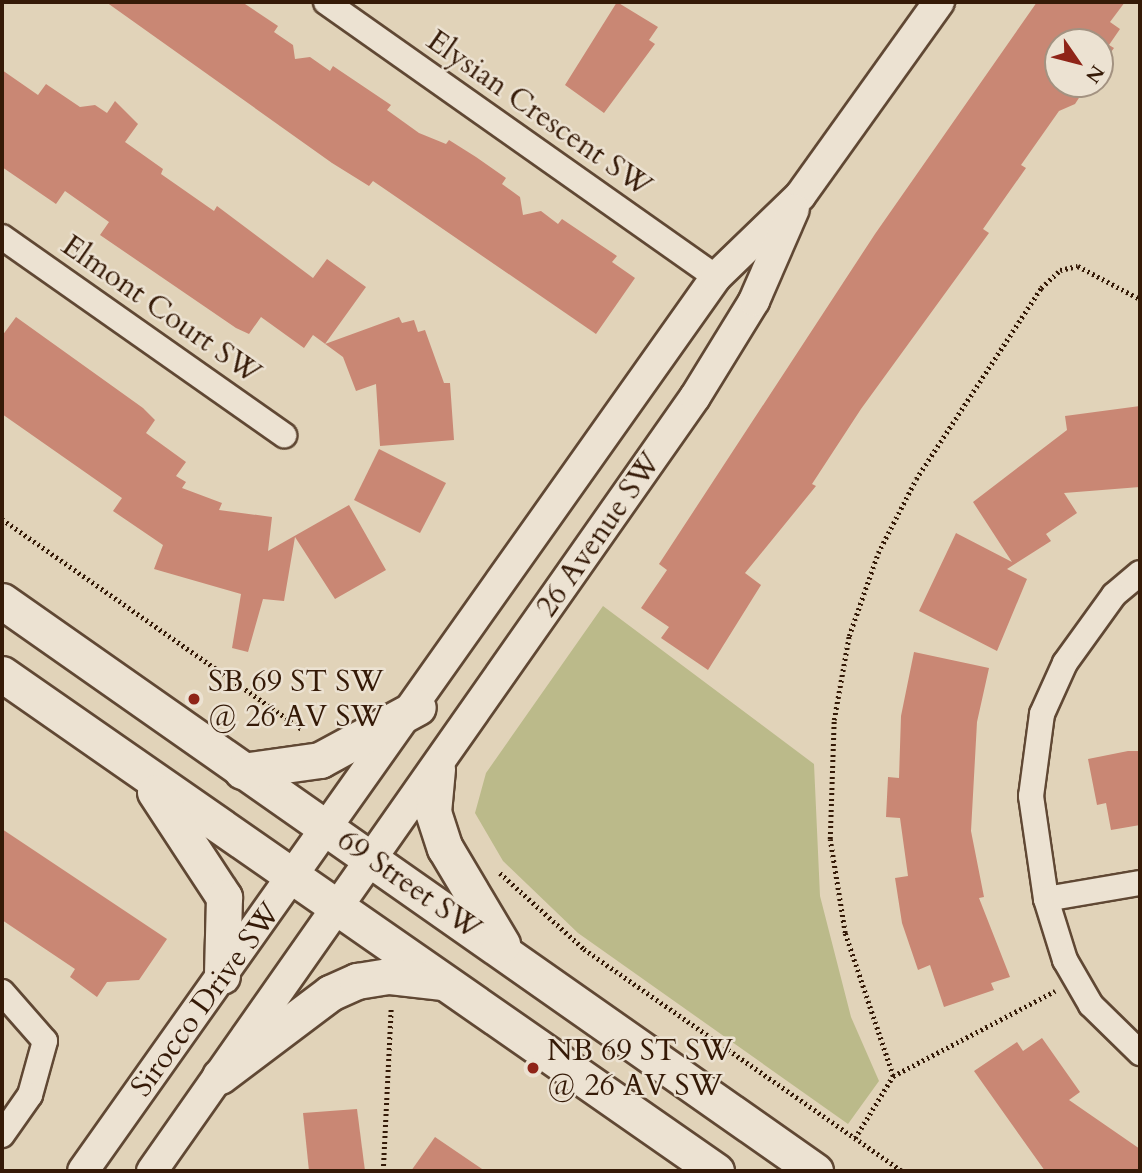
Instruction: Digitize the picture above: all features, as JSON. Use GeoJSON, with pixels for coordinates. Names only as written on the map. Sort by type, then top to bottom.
{"type":"FeatureCollection","features":[{"type":"Feature","properties":{"kind":"main road","name":"69 Street SW"},"geometry":{"type":"LineString","coordinates":[[2,601],[815,1171]]}},
{"type":"Feature","properties":{"kind":"main road","name":"69 Street SW"},"geometry":{"type":"LineString","coordinates":[[2,674],[716,1171]]}},
{"type":"Feature","properties":{"kind":"main road"},"geometry":{"type":"LineString","coordinates":[[242,771],[320,760],[418,707]]}},
{"type":"Feature","properties":{"kind":"main road"},"geometry":{"type":"LineString","coordinates":[[437,769],[433,812],[445,848],[509,956]]}},
{"type":"Feature","properties":{"kind":"main road"},"geometry":{"type":"LineString","coordinates":[[139,770],[206,862],[224,897],[222,976]]}},
{"type":"Feature","properties":{"kind":"main road"},"geometry":{"type":"LineString","coordinates":[[220,1076],[330,993],[357,981],[390,976],[447,983]]}},
{"type":"Feature","properties":{"kind":"street","name":"Elysian Crescent SW"},"geometry":{"type":"LineString","coordinates":[[326,2],[716,277]]}},
{"type":"Feature","properties":{"kind":"street","name":"26 Avenue SW"},"geometry":{"type":"LineString","coordinates":[[330,830],[716,277],[800,196],[939,2]]}},
{"type":"Feature","properties":{"kind":"street","name":"26 Avenue SW"},"geometry":{"type":"LineString","coordinates":[[374,861],[695,397],[754,301],[800,196]]}},
{"type":"Feature","properties":{"kind":"street","name":"Elmont Court SW"},"geometry":{"type":"LineString","coordinates":[[2,237],[284,435]]}},
{"type":"Feature","properties":{"kind":"street"},"geometry":{"type":"LineString","coordinates":[[1140,573],[1086,632],[1042,714],[1031,796],[1046,899],[1077,979],[1091,1005],[1140,1053]]}},
{"type":"Feature","properties":{"kind":"street","name":"Sirocco Drive SW"},"geometry":{"type":"LineString","coordinates":[[83,1171],[330,830]]}},
{"type":"Feature","properties":{"kind":"street","name":"Sirocco Drive SW"},"geometry":{"type":"LineString","coordinates":[[152,1171],[374,861]]}},
{"type":"Feature","properties":{"kind":"street"},"geometry":{"type":"LineString","coordinates":[[1046,899],[1140,883]]}},
{"type":"Feature","properties":{"kind":"street"},"geometry":{"type":"LineString","coordinates":[[2,992],[45,1041],[30,1095],[2,1135]]}},
{"type":"Feature","properties":{"kind":"path"},"geometry":{"type":"LineString","coordinates":[[893,1076],[845,933],[830,839],[834,720],[849,636],[878,553],[916,479],[1041,288],[1060,270],[1078,266],[1140,299]]}},
{"type":"Feature","properties":{"kind":"path"},"geometry":{"type":"LineString","coordinates":[[2,519],[314,737]]}},
{"type":"Feature","properties":{"kind":"path"},"geometry":{"type":"LineString","coordinates":[[494,867],[584,949],[902,1171]]}},
{"type":"Feature","properties":{"kind":"path"},"geometry":{"type":"LineString","coordinates":[[855,1138],[893,1076],[1077,979]]}},
{"type":"Feature","properties":{"kind":"path"},"geometry":{"type":"LineString","coordinates":[[383,1171],[392,992]]}},
{"type":"Feature","properties":{"kind":"shaded area"},"geometry":{"type":"Polygon","coordinates":[[[603,606],[814,764],[820,896],[851,1017],[879,1081],[848,1124],[578,933],[503,861],[475,813],[486,773],[603,606]]]}},
{"type":"Feature","properties":{"kind":"building"},"geometry":{"type":"Polygon","coordinates":[[[106,2],[242,2],[278,26],[274,32],[293,45],[295,59],[310,57],[330,71],[333,66],[391,105],[387,110],[419,133],[446,144],[449,140],[476,157],[506,178],[502,184],[520,197],[523,215],[541,211],[558,224],[562,219],[617,256],[612,262],[635,278],[596,334],[373,181],[369,186],[332,163],[106,2]]]}},
{"type":"Feature","properties":{"kind":"building"},"geometry":{"type":"Polygon","coordinates":[[[617,2],[658,27],[649,40],[655,44],[604,113],[565,85],[617,2]]]}},
{"type":"Feature","properties":{"kind":"building"},"geometry":{"type":"Polygon","coordinates":[[[1037,2],[1125,2],[1110,22],[1120,29],[1114,38],[1114,28],[1044,28],[1044,98],[1079,98],[1075,104],[1059,111],[1021,165],[1026,168],[983,229],[989,233],[861,409],[812,484],[816,486],[745,573],[761,585],[708,670],[661,638],[669,627],[641,608],[667,570],[659,564],[875,234],[1037,2]]]}},
{"type":"Feature","properties":{"kind":"building"},"geometry":{"type":"Polygon","coordinates":[[[2,70],[38,95],[46,84],[80,107],[95,105],[107,113],[115,101],[138,124],[125,142],[163,169],[161,174],[214,211],[217,206],[313,278],[327,259],[366,287],[325,344],[313,335],[304,348],[261,317],[249,334],[236,328],[100,235],[109,222],[65,191],[56,204],[2,167],[2,70]]]}},
{"type":"Feature","properties":{"kind":"building"},"geometry":{"type":"Polygon","coordinates":[[[16,317],[143,408],[155,420],[146,433],[186,462],[176,476],[186,482],[182,488],[222,503],[219,510],[272,517],[268,551],[349,505],[386,570],[335,599],[295,537],[284,601],[263,599],[248,652],[232,648],[241,594],[154,569],[163,545],[113,511],[122,498],[2,414],[2,336],[16,317]]]}},
{"type":"Feature","properties":{"kind":"building"},"geometry":{"type":"Polygon","coordinates":[[[399,317],[402,323],[414,320],[418,332],[425,330],[444,383],[450,383],[454,440],[380,446],[376,384],[356,391],[343,357],[325,344],[399,317]]]}},
{"type":"Feature","properties":{"kind":"building"},"geometry":{"type":"Polygon","coordinates":[[[1140,406],[1140,487],[1064,493],[1077,513],[1046,534],[1051,541],[1007,569],[1027,579],[997,651],[919,611],[956,533],[1012,562],[973,502],[1067,430],[1065,416],[1140,406]]]}},
{"type":"Feature","properties":{"kind":"building"},"geometry":{"type":"Polygon","coordinates":[[[379,449],[446,483],[420,533],[354,500],[379,449]]]}},
{"type":"Feature","properties":{"kind":"building"},"geometry":{"type":"Polygon","coordinates":[[[914,652],[989,668],[977,722],[971,831],[984,897],[979,898],[1010,977],[991,983],[994,990],[944,1007],[930,965],[918,970],[902,923],[895,878],[908,876],[900,818],[886,817],[888,777],[899,778],[901,716],[914,652]]]}},
{"type":"Feature","properties":{"kind":"building"},"geometry":{"type":"Polygon","coordinates":[[[1140,751],[1140,825],[1111,830],[1106,803],[1097,805],[1088,759],[1140,751]]]}},
{"type":"Feature","properties":{"kind":"building"},"geometry":{"type":"Polygon","coordinates":[[[2,829],[167,939],[139,980],[107,982],[97,997],[70,977],[75,969],[2,920],[2,829]]]}},
{"type":"Feature","properties":{"kind":"building"},"geometry":{"type":"Polygon","coordinates":[[[1042,1038],[1080,1092],[1069,1100],[1140,1149],[1140,1171],[1045,1171],[974,1071],[1017,1042],[1023,1051],[1042,1038]]]}},
{"type":"Feature","properties":{"kind":"building"},"geometry":{"type":"Polygon","coordinates":[[[357,1109],[365,1171],[309,1171],[303,1113],[357,1109]]]}},
{"type":"Feature","properties":{"kind":"building"},"geometry":{"type":"Polygon","coordinates":[[[435,1137],[485,1171],[411,1171],[435,1137]]]}},
{"type":"Feature","properties":{"kind":"place","name":"SB 69 ST SW @ 26 AV SW"},"geometry":{"type":"Point","coordinates":[194,699]}},
{"type":"Feature","properties":{"kind":"place","name":"NB 69 ST SW @ 26 AV SW"},"geometry":{"type":"Point","coordinates":[533,1068]}}]}
